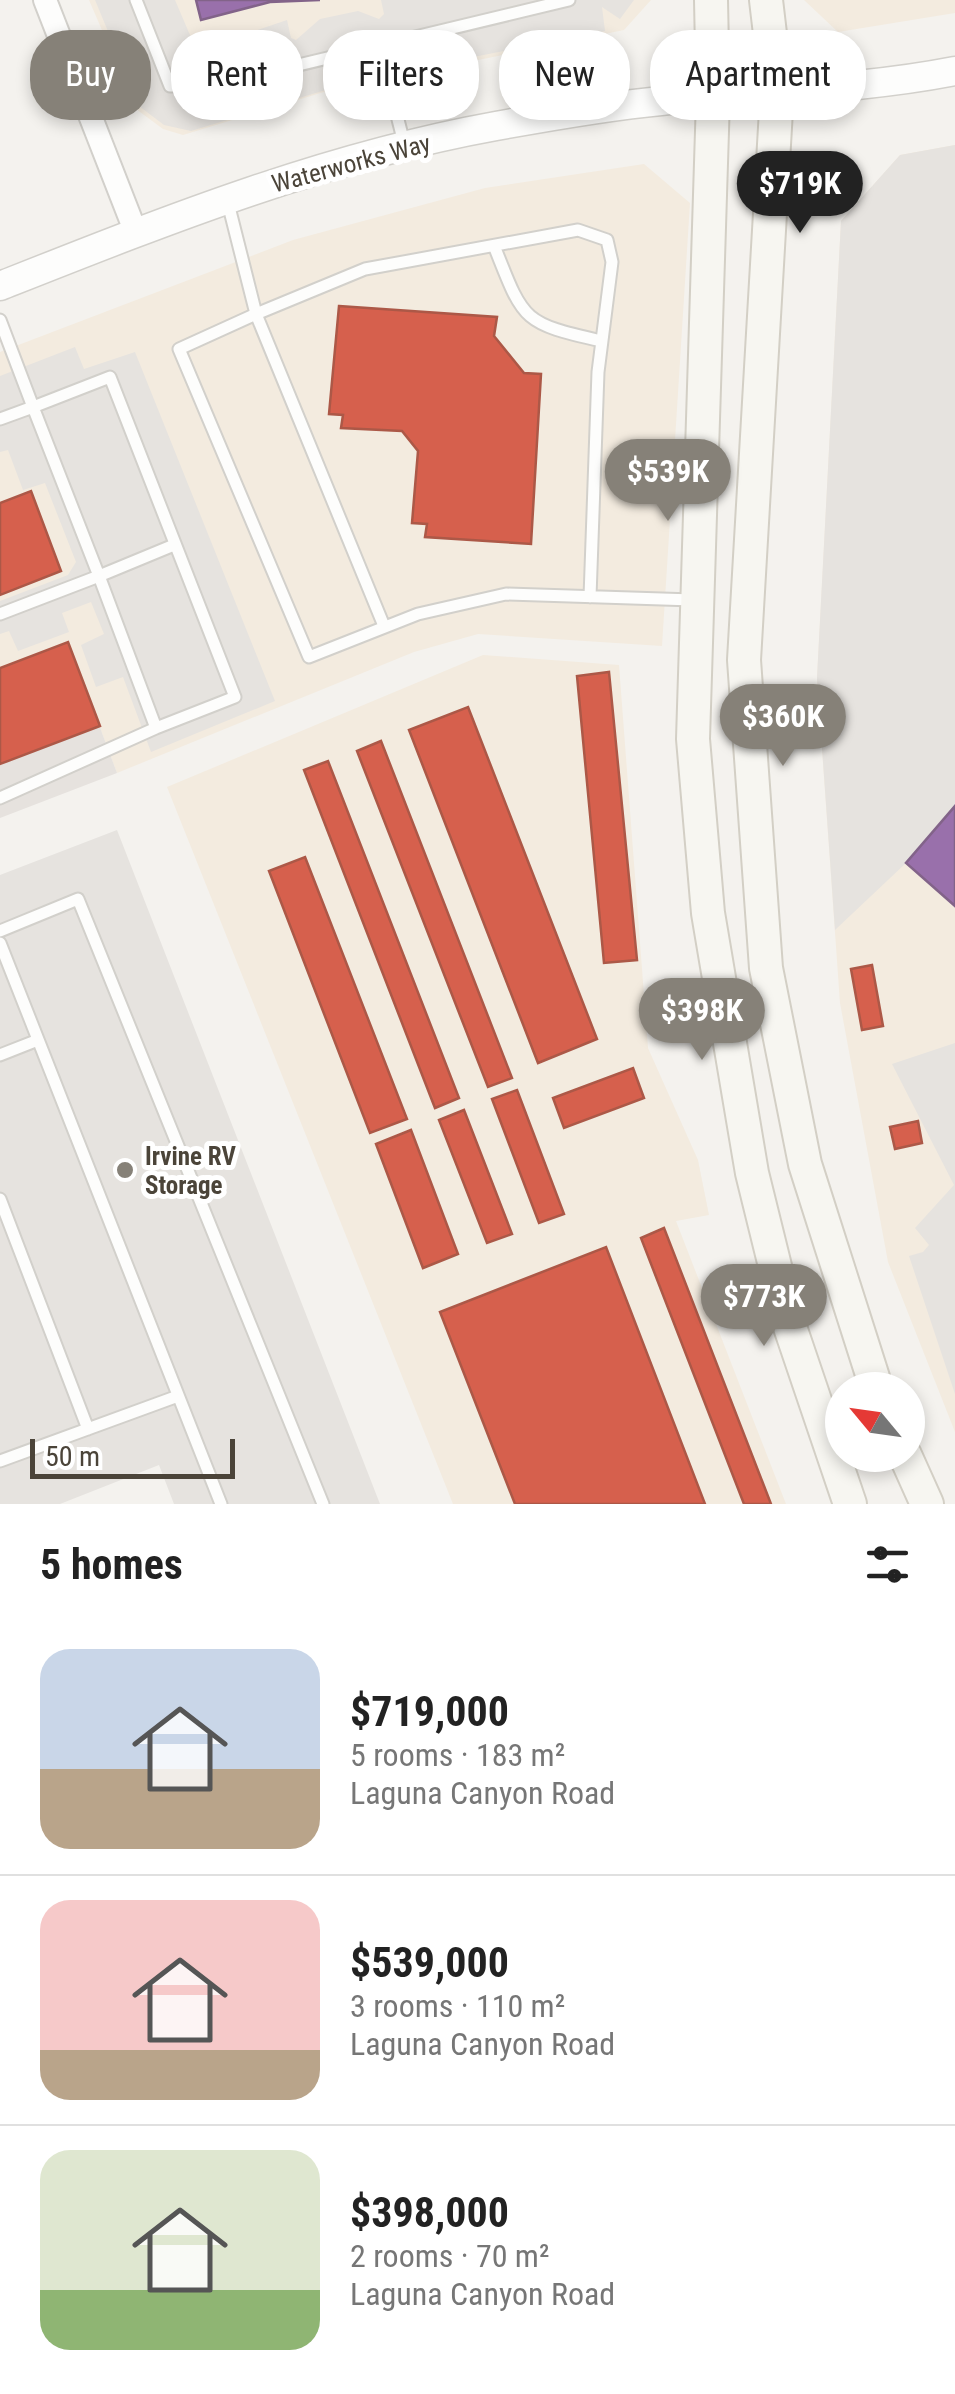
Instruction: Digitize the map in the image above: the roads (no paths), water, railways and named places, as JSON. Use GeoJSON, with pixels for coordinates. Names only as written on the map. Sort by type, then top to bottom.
{"type":"FeatureCollection","features":[{"type":"Feature","properties":{"kind":"main road"},"geometry":{"type":"LineString","coordinates":[[711,0],[712,30]]}},
{"type":"Feature","properties":{"kind":"main road"},"geometry":{"type":"LineString","coordinates":[[766,0],[769,30]]}},
{"type":"Feature","properties":{"kind":"main road"},"geometry":{"type":"LineString","coordinates":[[712,120],[693,739],[713,944],[752,1173],[790,1327],[850,1504]]}},
{"type":"Feature","properties":{"kind":"main road"},"geometry":{"type":"LineString","coordinates":[[774,120],[744,660],[764,949],[806,1164],[871,1372]]}},
{"type":"Feature","properties":{"kind":"main road"},"geometry":{"type":"LineString","coordinates":[[912,1472],[926,1504]]}},
{"type":"Feature","properties":{"kind":"street"},"geometry":{"type":"LineString","coordinates":[[45,0],[136,232]]}},
{"type":"Feature","properties":{"kind":"street","name":"Waterworks Way"},"geometry":{"type":"LineString","coordinates":[[866,82],[955,71]]}},
{"type":"Feature","properties":{"kind":"street","name":"Waterworks Way"},"geometry":{"type":"LineString","coordinates":[[0,286],[136,232],[333,164],[495,126],[650,103]]}},
{"type":"Feature","properties":{"kind":"lane"},"geometry":{"type":"LineString","coordinates":[[136,0],[170,86],[211,86],[323,59]]}},
{"type":"Feature","properties":{"kind":"lane"},"geometry":{"type":"LineString","coordinates":[[435,30],[528,5],[569,0]]}},
{"type":"Feature","properties":{"kind":"lane"},"geometry":{"type":"LineString","coordinates":[[398,120],[405,147]]}},
{"type":"Feature","properties":{"kind":"lane"},"geometry":{"type":"LineString","coordinates":[[227,199],[256,314],[384,626]]}},
{"type":"Feature","properties":{"kind":"lane"},"geometry":{"type":"LineString","coordinates":[[590,596],[601,341],[612,262],[610,246],[601,234],[578,230],[365,269],[179,348],[309,656],[384,626],[506,594],[698,600]]}},
{"type":"Feature","properties":{"kind":"lane"},"geometry":{"type":"LineString","coordinates":[[495,248],[518,306],[540,327],[601,341]]}},
{"type":"Feature","properties":{"kind":"lane"},"geometry":{"type":"LineString","coordinates":[[0,320],[156,728]]}},
{"type":"Feature","properties":{"kind":"lane"},"geometry":{"type":"LineString","coordinates":[[0,419],[110,377],[235,697],[0,798]]}},
{"type":"Feature","properties":{"kind":"lane"},"geometry":{"type":"LineString","coordinates":[[0,614],[174,545]]}},
{"type":"Feature","properties":{"kind":"lane"},"geometry":{"type":"LineString","coordinates":[[0,931],[78,899],[324,1504]]}},
{"type":"Feature","properties":{"kind":"lane"},"geometry":{"type":"LineString","coordinates":[[0,942],[221,1504]]}},
{"type":"Feature","properties":{"kind":"lane"},"geometry":{"type":"LineString","coordinates":[[0,1055],[38,1040]]}},
{"type":"Feature","properties":{"kind":"lane"},"geometry":{"type":"LineString","coordinates":[[0,1199],[88,1429]]}},
{"type":"Feature","properties":{"kind":"lane"},"geometry":{"type":"LineString","coordinates":[[0,1461],[178,1396]]}},
{"type":"Feature","properties":{"kind":"place","name":"Irvine RV Storage"},"geometry":{"type":"Point","coordinates":[125,1170]}}]}
